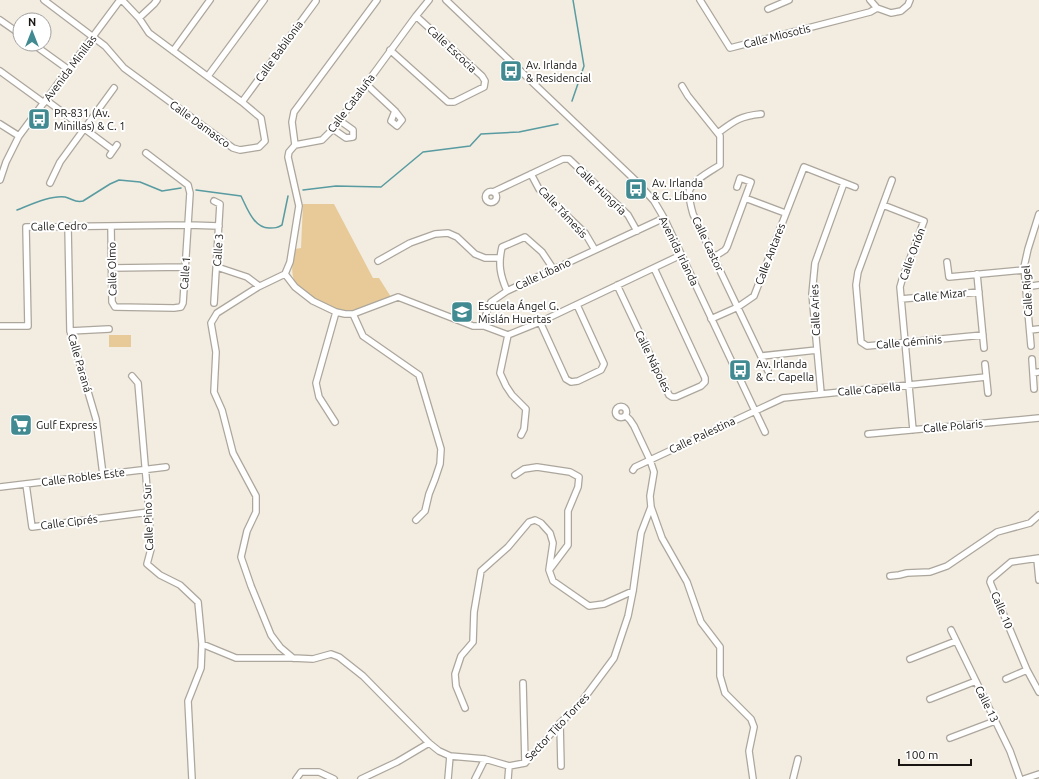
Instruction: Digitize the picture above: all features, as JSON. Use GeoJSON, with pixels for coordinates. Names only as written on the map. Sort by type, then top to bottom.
{"type":"FeatureCollection","features":[{"type":"Feature","properties":{"kind":"street"},"geometry":{"type":"LineString","coordinates":[[44,0],[93,36]]}},
{"type":"Feature","properties":{"kind":"street","name":"Avenida Minillas"},"geometry":{"type":"LineString","coordinates":[[0,180],[6,162],[20,136],[121,0]]}},
{"type":"Feature","properties":{"kind":"street","name":"Calle Damasco"},"geometry":{"type":"LineString","coordinates":[[93,36],[105,46],[124,68],[233,148],[240,150],[259,147],[265,141],[261,118],[208,76],[149,33],[138,18],[121,0]]}},
{"type":"Feature","properties":{"kind":"street"},"geometry":{"type":"LineString","coordinates":[[138,18],[157,0]]}},
{"type":"Feature","properties":{"kind":"street"},"geometry":{"type":"LineString","coordinates":[[173,51],[210,0]]}},
{"type":"Feature","properties":{"kind":"street"},"geometry":{"type":"LineString","coordinates":[[208,76],[264,0]]}},
{"type":"Feature","properties":{"kind":"street","name":"Calle Babilonia"},"geometry":{"type":"LineString","coordinates":[[242,102],[316,0]]}},
{"type":"Feature","properties":{"kind":"street"},"geometry":{"type":"LineString","coordinates":[[293,658],[280,647],[271,635],[251,586],[242,557],[247,531],[256,512],[256,496],[233,453],[222,410],[214,392],[216,352],[211,323],[217,313],[259,286],[284,274],[290,262],[299,206],[288,157],[289,152],[295,145],[292,122],[294,112],[377,0]]}},
{"type":"Feature","properties":{"kind":"street","name":"Calle Cataluña"},"geometry":{"type":"LineString","coordinates":[[295,145],[322,140],[333,129],[390,50],[429,0]]}},
{"type":"Feature","properties":{"kind":"street","name":"Avenida Irlanda"},"geometry":{"type":"LineString","coordinates":[[446,0],[635,180],[654,201],[664,218],[765,432]]}},
{"type":"Feature","properties":{"kind":"street","name":"Calle Miosotis"},"geometry":{"type":"LineString","coordinates":[[700,0],[730,48],[870,12],[877,8]]}},
{"type":"Feature","properties":{"kind":"street"},"geometry":{"type":"LineString","coordinates":[[768,9],[789,0]]}},
{"type":"Feature","properties":{"kind":"street"},"geometry":{"type":"LineString","coordinates":[[870,0],[877,8],[891,13],[901,11],[908,5],[910,0]]}},
{"type":"Feature","properties":{"kind":"street","name":"Calle Escocia"},"geometry":{"type":"LineString","coordinates":[[390,50],[448,102],[454,102],[484,86],[485,81],[482,76],[416,16]]}},
{"type":"Feature","properties":{"kind":"street"},"geometry":{"type":"LineString","coordinates":[[0,20],[12,28]]}},
{"type":"Feature","properties":{"kind":"street"},"geometry":{"type":"LineString","coordinates":[[44,52],[68,70]]}},
{"type":"Feature","properties":{"kind":"street"},"geometry":{"type":"LineString","coordinates":[[0,71],[84,129],[111,153],[117,145]]}},
{"type":"Feature","properties":{"kind":"street"},"geometry":{"type":"LineString","coordinates":[[366,84],[395,111]]}},
{"type":"Feature","properties":{"kind":"street"},"geometry":{"type":"LineString","coordinates":[[682,86],[688,96],[718,133],[730,123],[738,119],[760,114]]}},
{"type":"Feature","properties":{"kind":"street"},"geometry":{"type":"LineString","coordinates":[[50,183],[60,162],[114,88]]}},
{"type":"Feature","properties":{"kind":"street"},"geometry":{"type":"LineString","coordinates":[[333,129],[346,138],[353,137],[353,130],[339,120]]}},
{"type":"Feature","properties":{"kind":"street"},"geometry":{"type":"LineString","coordinates":[[0,124],[20,136]]}},
{"type":"Feature","properties":{"kind":"street","name":"Calle Gastor"},"geometry":{"type":"LineString","coordinates":[[718,133],[720,136],[720,165],[694,183],[689,191],[690,201],[693,214],[768,372]]}},
{"type":"Feature","properties":{"kind":"street","name":"Calle 1"},"geometry":{"type":"LineString","coordinates":[[144,308],[174,308],[181,307],[184,303],[190,200],[188,185],[146,153]]}},
{"type":"Feature","properties":{"kind":"street","name":"Calle Hungría"},"geometry":{"type":"LineString","coordinates":[[494,192],[563,159],[569,159],[628,215],[637,231]]}},
{"type":"Feature","properties":{"kind":"street","name":"Calle Antares"},"geometry":{"type":"LineString","coordinates":[[711,319],[738,307],[754,296],[804,167],[844,183]]}},
{"type":"Feature","properties":{"kind":"street","name":"Calle Támesis"},"geometry":{"type":"LineString","coordinates":[[531,174],[539,189],[585,233],[595,250]]}},
{"type":"Feature","properties":{"kind":"street"},"geometry":{"type":"LineString","coordinates":[[714,257],[727,247],[751,182],[740,178],[737,187]]}},
{"type":"Feature","properties":{"kind":"street","name":"Calle Géminis"},"geometry":{"type":"LineString","coordinates":[[892,180],[858,272],[856,285],[861,342],[867,346],[983,335]]}},
{"type":"Feature","properties":{"kind":"street"},"geometry":{"type":"LineString","coordinates":[[844,183],[855,187]]}},
{"type":"Feature","properties":{"kind":"street","name":"Calle Aries"},"geometry":{"type":"LineString","coordinates":[[821,393],[812,294],[815,263],[844,183]]}},
{"type":"Feature","properties":{"kind":"street"},"geometry":{"type":"LineString","coordinates":[[745,198],[785,213]]}},
{"type":"Feature","properties":{"kind":"street","name":"Calle 3"},"geometry":{"type":"LineString","coordinates":[[214,201],[220,204],[214,303]]}},
{"type":"Feature","properties":{"kind":"street","name":"Calle Orión"},"geometry":{"type":"LineString","coordinates":[[883,205],[924,221],[900,287],[913,430]]}},
{"type":"Feature","properties":{"kind":"street","name":"Calle Rigel"},"geometry":{"type":"LineString","coordinates":[[1031,346],[1024,263],[1039,214]]}},
{"type":"Feature","properties":{"kind":"street","name":"Calle Líbano"},"geometry":{"type":"LineString","coordinates":[[484,326],[483,322],[491,302],[507,291],[664,218]]}},
{"type":"Feature","properties":{"kind":"street","name":"Calle Paraná"},"geometry":{"type":"LineString","coordinates":[[68,226],[70,331],[96,419],[104,475]]}},
{"type":"Feature","properties":{"kind":"street","name":"Calle Olmo"},"geometry":{"type":"LineString","coordinates":[[111,226],[112,302],[115,307],[144,308]]}},
{"type":"Feature","properties":{"kind":"street","name":"Calle Cedro"},"geometry":{"type":"LineString","coordinates":[[0,326],[28,326],[26,227],[219,226]]}},
{"type":"Feature","properties":{"kind":"street"},"geometry":{"type":"LineString","coordinates":[[378,261],[410,244],[435,234],[448,233],[457,237],[476,254],[485,258],[500,258]]}},
{"type":"Feature","properties":{"kind":"street"},"geometry":{"type":"LineString","coordinates":[[507,291],[502,279],[500,258],[502,247],[525,237],[542,252],[554,270]]}},
{"type":"Feature","properties":{"kind":"street"},"geometry":{"type":"LineString","coordinates":[[284,274],[295,287],[313,301],[336,312],[353,314],[398,297],[473,326],[484,326],[508,335],[577,305],[681,255]]}},
{"type":"Feature","properties":{"kind":"street"},"geometry":{"type":"LineString","coordinates":[[948,262],[950,277],[1024,270]]}},
{"type":"Feature","properties":{"kind":"street"},"geometry":{"type":"LineString","coordinates":[[217,266],[248,277],[259,286]]}},
{"type":"Feature","properties":{"kind":"street"},"geometry":{"type":"LineString","coordinates":[[112,268],[186,267]]}},
{"type":"Feature","properties":{"kind":"street","name":"Calle Nápoles"},"geometry":{"type":"LineString","coordinates":[[617,285],[669,395],[676,397],[701,386],[705,382],[705,378],[654,268]]}},
{"type":"Feature","properties":{"kind":"street"},"geometry":{"type":"LineString","coordinates":[[977,274],[984,348]]}},
{"type":"Feature","properties":{"kind":"street"},"geometry":{"type":"LineString","coordinates":[[1025,287],[1039,285]]}},
{"type":"Feature","properties":{"kind":"street","name":"Calle Mizar"},"geometry":{"type":"LineString","coordinates":[[901,299],[979,292]]}},
{"type":"Feature","properties":{"kind":"street"},"geometry":{"type":"LineString","coordinates":[[540,322],[566,379],[571,382],[578,381],[601,370],[604,364],[577,305]]}},
{"type":"Feature","properties":{"kind":"street"},"geometry":{"type":"LineString","coordinates":[[335,422],[319,397],[316,383],[336,312]]}},
{"type":"Feature","properties":{"kind":"street"},"geometry":{"type":"LineString","coordinates":[[353,314],[363,336],[419,375],[441,449],[440,464],[424,511],[416,520]]}},
{"type":"Feature","properties":{"kind":"street"},"geometry":{"type":"LineString","coordinates":[[70,331],[109,329]]}},
{"type":"Feature","properties":{"kind":"street"},"geometry":{"type":"LineString","coordinates":[[1030,330],[1039,329]]}},
{"type":"Feature","properties":{"kind":"street"},"geometry":{"type":"LineString","coordinates":[[508,335],[500,373],[512,396],[526,409],[524,429],[521,435]]}},
{"type":"Feature","properties":{"kind":"street"},"geometry":{"type":"LineString","coordinates":[[761,356],[817,350]]}},
{"type":"Feature","properties":{"kind":"street"},"geometry":{"type":"LineString","coordinates":[[1032,359],[1036,373],[1034,389]]}},
{"type":"Feature","properties":{"kind":"street"},"geometry":{"type":"LineString","coordinates":[[985,364],[988,393]]}},
{"type":"Feature","properties":{"kind":"street","name":"Calle Pino Sur"},"geometry":{"type":"LineString","coordinates":[[132,376],[138,383],[146,470],[151,549],[146,564],[160,575],[180,586],[198,602],[202,644]]}},
{"type":"Feature","properties":{"kind":"street","name":"Calle Capella"},"geometry":{"type":"LineString","coordinates":[[755,410],[783,398],[986,377]]}},
{"type":"Feature","properties":{"kind":"street","name":"Calle Palestina"},"geometry":{"type":"LineString","coordinates":[[632,470],[635,467],[755,410]]}},
{"type":"Feature","properties":{"kind":"street"},"geometry":{"type":"LineString","coordinates":[[626,416],[634,426],[654,472],[650,496],[651,507],[662,538],[687,582],[701,622],[720,647],[720,676],[725,692],[751,720],[754,727],[749,752],[753,779]]}},
{"type":"Feature","properties":{"kind":"street","name":"Calle Polaris"},"geometry":{"type":"LineString","coordinates":[[868,434],[1039,418]]}},
{"type":"Feature","properties":{"kind":"street","name":"Calle Robles Este"},"geometry":{"type":"LineString","coordinates":[[0,487],[166,467]]}},
{"type":"Feature","properties":{"kind":"street"},"geometry":{"type":"LineString","coordinates":[[515,475],[524,469],[537,467],[570,472],[579,477],[578,487],[568,511],[568,545],[549,570]]}},
{"type":"Feature","properties":{"kind":"street","name":"Calle Ciprés"},"geometry":{"type":"LineString","coordinates":[[26,484],[32,527],[149,512]]}},
{"type":"Feature","properties":{"kind":"street","name":"Sector Tito Torres"},"geometry":{"type":"LineString","coordinates":[[202,644],[236,658],[313,659],[331,654],[339,657],[364,676],[429,743],[439,751],[450,756],[485,759],[509,766],[525,763],[533,756],[560,723],[579,705],[614,658],[628,616],[641,533],[651,507]]}},
{"type":"Feature","properties":{"kind":"street"},"geometry":{"type":"LineString","coordinates":[[890,576],[907,573],[930,572],[947,566],[997,532],[1030,522],[1039,515]]}},
{"type":"Feature","properties":{"kind":"street"},"geometry":{"type":"LineString","coordinates":[[465,708],[456,686],[455,674],[460,656],[474,642],[474,612],[481,571],[508,547],[529,522],[535,520],[550,533],[553,543],[549,570],[553,581],[589,606],[604,604],[633,591]]}},
{"type":"Feature","properties":{"kind":"street"},"geometry":{"type":"LineString","coordinates":[[1038,558],[1039,580]]}},
{"type":"Feature","properties":{"kind":"street","name":"Calle 10"},"geometry":{"type":"LineString","coordinates":[[1027,670],[990,582],[991,579],[1011,562],[1038,558]]}},
{"type":"Feature","properties":{"kind":"street","name":"Calle 13"},"geometry":{"type":"LineString","coordinates":[[951,630],[1010,751],[1020,779]]}},
{"type":"Feature","properties":{"kind":"street"},"geometry":{"type":"LineString","coordinates":[[910,659],[956,641]]}},
{"type":"Feature","properties":{"kind":"street"},"geometry":{"type":"LineString","coordinates":[[192,779],[188,702],[200,668],[202,644]]}},
{"type":"Feature","properties":{"kind":"street"},"geometry":{"type":"LineString","coordinates":[[1006,679],[1027,670],[1039,692]]}},
{"type":"Feature","properties":{"kind":"street"},"geometry":{"type":"LineString","coordinates":[[930,699],[976,681]]}},
{"type":"Feature","properties":{"kind":"street"},"geometry":{"type":"LineString","coordinates":[[523,683],[525,763]]}},
{"type":"Feature","properties":{"kind":"street"},"geometry":{"type":"LineString","coordinates":[[950,738],[995,721]]}},
{"type":"Feature","properties":{"kind":"street"},"geometry":{"type":"LineString","coordinates":[[560,723],[561,766]]}},
{"type":"Feature","properties":{"kind":"street"},"geometry":{"type":"LineString","coordinates":[[360,779],[397,762],[429,743]]}},
{"type":"Feature","properties":{"kind":"street"},"geometry":{"type":"LineString","coordinates":[[448,779],[450,756]]}},
{"type":"Feature","properties":{"kind":"street"},"geometry":{"type":"LineString","coordinates":[[475,779],[485,759]]}},
{"type":"Feature","properties":{"kind":"street"},"geometry":{"type":"LineString","coordinates":[[793,779],[798,759]]}},
{"type":"Feature","properties":{"kind":"street"},"geometry":{"type":"LineString","coordinates":[[508,779],[509,766]]}},
{"type":"Feature","properties":{"kind":"street"},"geometry":{"type":"LineString","coordinates":[[296,779],[301,772],[319,772],[334,779]]}},
{"type":"Feature","properties":{"kind":"street"},"geometry":{"type":"LineString","coordinates":[[1024,779],[1039,774]]}},
{"type":"Feature","properties":{"kind":"shaded area"},"geometry":{"type":"Polygon","coordinates":[[[303,204],[334,204],[373,278],[379,278],[391,297],[364,308],[355,310],[339,310],[317,301],[297,285],[293,277],[292,267],[295,249],[301,248],[303,204]]]}},
{"type":"Feature","properties":{"kind":"shaded area"},"geometry":{"type":"Polygon","coordinates":[[[109,335],[131,335],[131,347],[109,347],[109,335]]]}},
{"type":"Feature","properties":{"kind":"waterway"},"geometry":{"type":"LineString","coordinates":[[572,101],[584,66],[573,0]]}},
{"type":"Feature","properties":{"kind":"waterway"},"geometry":{"type":"LineString","coordinates":[[303,190],[336,186],[381,187],[423,152],[470,146],[481,134],[519,132],[558,124]]}},
{"type":"Feature","properties":{"kind":"waterway"},"geometry":{"type":"LineString","coordinates":[[17,210],[53,197],[65,197],[76,201],[83,201],[119,180],[140,182],[162,191],[181,188]]}},
{"type":"Feature","properties":{"kind":"waterway"},"geometry":{"type":"LineString","coordinates":[[196,190],[241,196],[255,221],[264,227],[270,228],[276,228],[282,225],[288,196]]}},
{"type":"Feature","properties":{"kind":"place","name":"Av. Irlanda & Residencial"},"geometry":{"type":"Point","coordinates":[511,71]}},
{"type":"Feature","properties":{"kind":"place","name":"PR-831 (Av. Minillas) & C. 1"},"geometry":{"type":"Point","coordinates":[39,119]}},
{"type":"Feature","properties":{"kind":"place","name":"Av. Irlanda & C. Líbano"},"geometry":{"type":"Point","coordinates":[636,189]}},
{"type":"Feature","properties":{"kind":"place","name":"Escuela Ángel G. Mislán Huertas"},"geometry":{"type":"Point","coordinates":[462,312]}},
{"type":"Feature","properties":{"kind":"place","name":"Av. Irlanda & C. Capella"},"geometry":{"type":"Point","coordinates":[740,370]}},
{"type":"Feature","properties":{"kind":"place","name":"Gulf Express"},"geometry":{"type":"Point","coordinates":[21,425]}}]}
